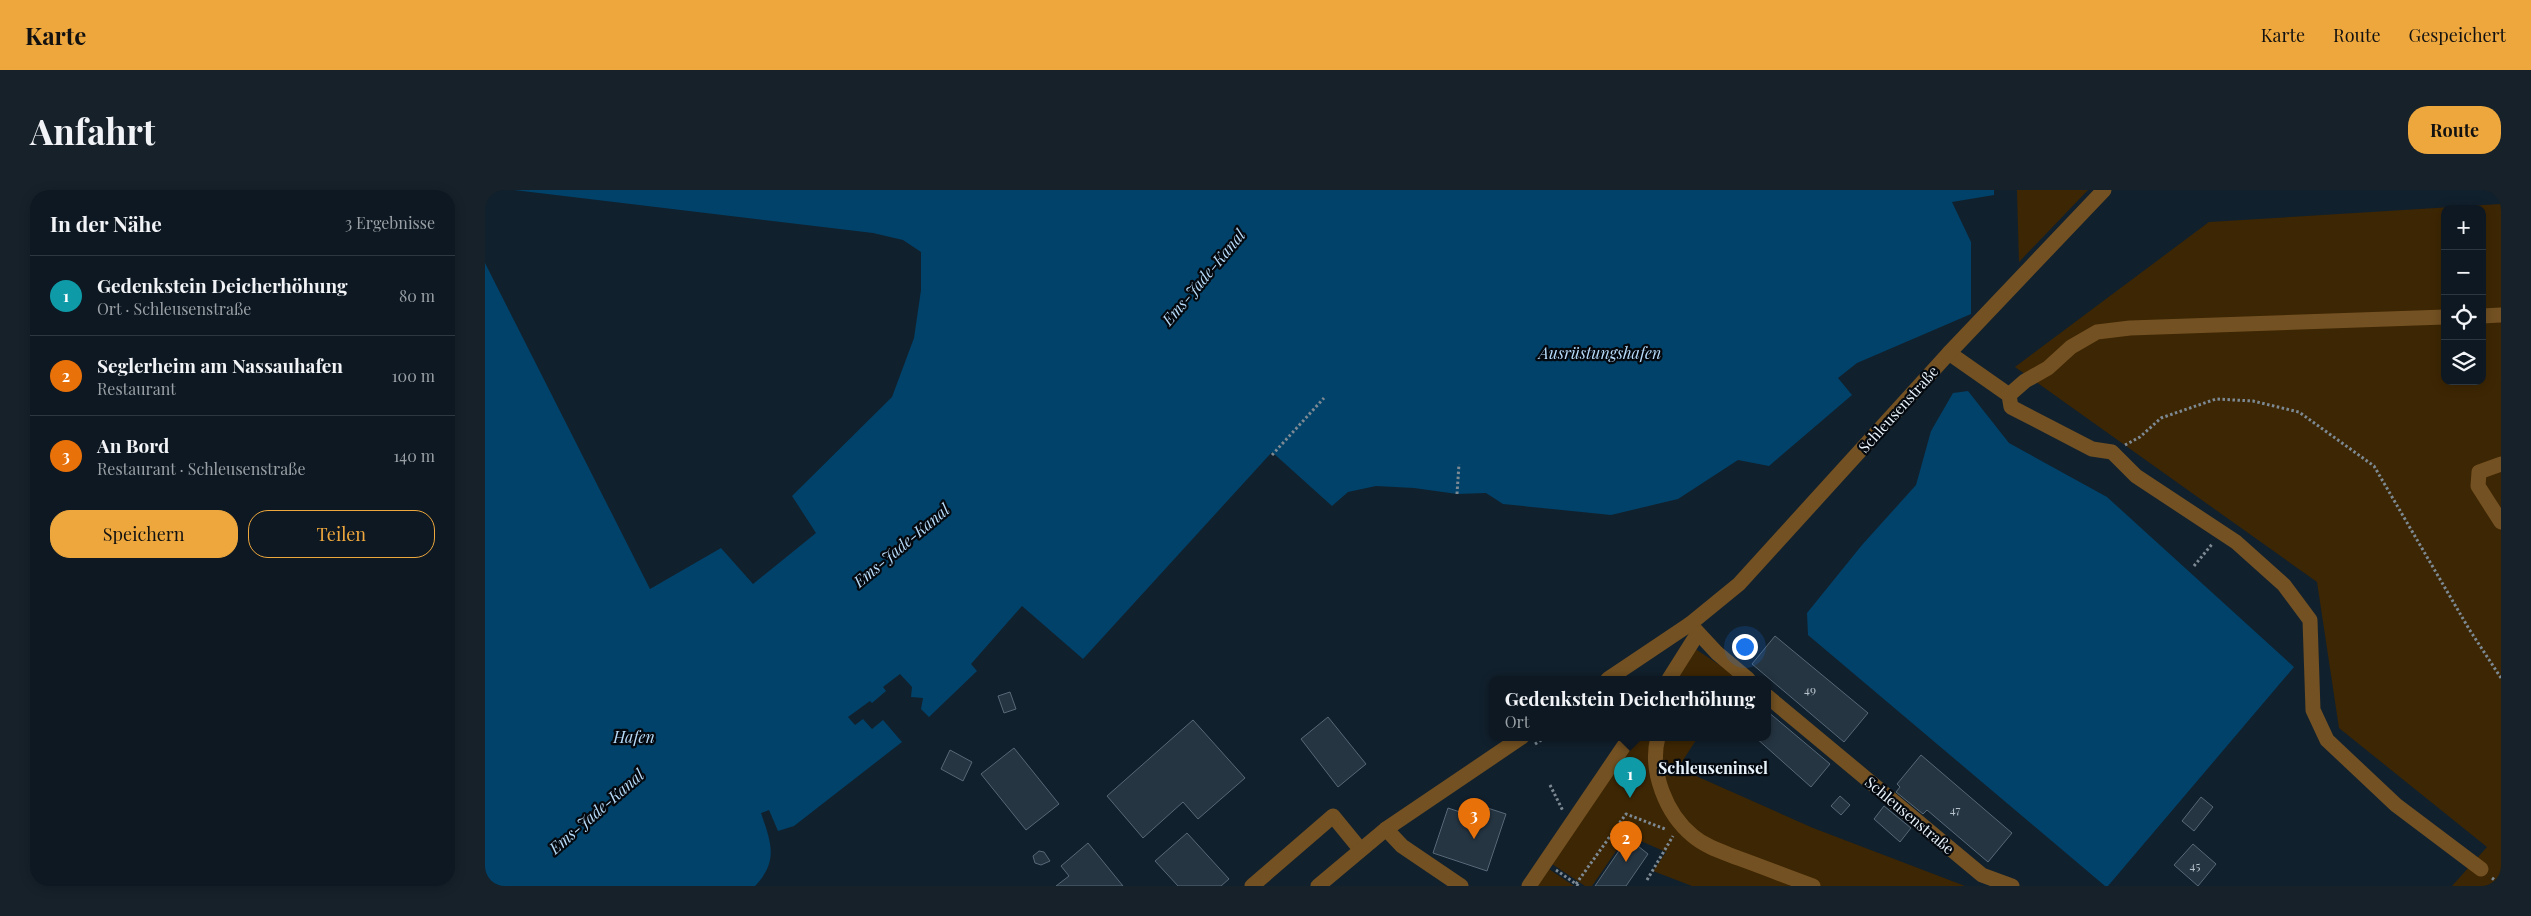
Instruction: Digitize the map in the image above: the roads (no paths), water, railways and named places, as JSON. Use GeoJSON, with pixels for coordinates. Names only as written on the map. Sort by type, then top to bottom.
{"type":"FeatureCollection","features":[{"type":"Feature","properties":{"kind":"street","name":"Schleusenstraße"},"geometry":{"type":"LineString","coordinates":[[1613,676],[1694,629],[1739,584],[1949,353],[2104,190]]}},
{"type":"Feature","properties":{"kind":"street"},"geometry":{"type":"LineString","coordinates":[[2486,316],[2501,315]]}},
{"type":"Feature","properties":{"kind":"street"},"geometry":{"type":"LineString","coordinates":[[2009,395],[2025,381],[2048,368],[2071,347],[2097,332],[2130,328],[2441,317]]}},
{"type":"Feature","properties":{"kind":"street"},"geometry":{"type":"LineString","coordinates":[[1949,353],[2009,395],[2011,408],[2092,449],[2112,452],[2136,476],[2236,542],[2284,585],[2310,620],[2313,710],[2327,740],[2396,805],[2481,869]]}},
{"type":"Feature","properties":{"kind":"street"},"geometry":{"type":"LineString","coordinates":[[2501,464],[2479,472],[2478,486],[2501,522]]}},
{"type":"Feature","properties":{"kind":"street"},"geometry":{"type":"LineString","coordinates":[[1678,676],[1694,629],[1717,653],[1744,676]]}},
{"type":"Feature","properties":{"kind":"street"},"geometry":{"type":"LineString","coordinates":[[1671,676],[1687,652]]}},
{"type":"Feature","properties":{"kind":"street","name":"Schleusenstraße"},"geometry":{"type":"LineString","coordinates":[[1771,699],[1982,875],[2012,886]]}},
{"type":"Feature","properties":{"kind":"street"},"geometry":{"type":"LineString","coordinates":[[1318,886],[1360,849],[1516,741]]}},
{"type":"Feature","properties":{"kind":"street"},"geometry":{"type":"LineString","coordinates":[[1529,886],[1627,741]]}},
{"type":"Feature","properties":{"kind":"street"},"geometry":{"type":"LineString","coordinates":[[1657,741],[1655,758],[1662,792],[1672,811],[1693,836],[1715,848],[1813,886]]}},
{"type":"Feature","properties":{"kind":"street"},"geometry":{"type":"LineString","coordinates":[[1252,886],[1333,816],[1360,849]]}},
{"type":"Feature","properties":{"kind":"street"},"geometry":{"type":"LineString","coordinates":[[1386,830],[1402,846],[1461,886]]}},
{"type":"Feature","properties":{"kind":"water"},"geometry":{"type":"Polygon","coordinates":[[[514,190],[1994,190],[1994,195],[1952,202],[1971,242],[1971,314],[1857,363],[1838,378],[1852,395],[1769,466],[1738,460],[1678,499],[1611,515],[1503,504],[1486,493],[1457,494],[1414,488],[1376,486],[1348,492],[1332,506],[1272,452],[1083,659],[1022,606],[971,664],[977,671],[929,717],[921,709],[923,698],[911,697],[912,687],[900,674],[883,687],[886,691],[872,703],[870,701],[848,717],[855,725],[863,719],[872,729],[883,720],[902,742],[794,826],[778,831],[769,810],[761,813],[768,833],[771,851],[770,860],[763,877],[755,886],[485,886],[485,263],[650,589],[721,548],[753,584],[816,533],[792,496],[892,397],[914,338],[921,290],[921,252],[903,240],[873,233],[514,190]]]}},
{"type":"Feature","properties":{"kind":"water"},"geometry":{"type":"Polygon","coordinates":[[[1968,391],[2009,443],[2107,497],[2294,667],[2108,886],[2105,886],[1808,635],[1807,613],[1862,545],[1916,485],[1931,431],[1953,393],[1968,391]]]}},
{"type":"Feature","properties":{"kind":"place","name":"Gedenkstein Deicherhöhung"},"geometry":{"type":"Point","coordinates":[1630,798]}},
{"type":"Feature","properties":{"kind":"place","name":"An Bord"},"geometry":{"type":"Point","coordinates":[1474,839]}},
{"type":"Feature","properties":{"kind":"place","name":"Seglerheim am Nassauhafen"},"geometry":{"type":"Point","coordinates":[1626,862]}},
{"type":"Feature","properties":{"kind":"district","name":"Schleuseninsel"},"geometry":{"type":"Point","coordinates":[1713,767]}},
{"type":"Feature","properties":{"kind":"water label","name":"Ems-Jade-Kanal"},"geometry":{"type":"Point","coordinates":[1203,277]}},
{"type":"Feature","properties":{"kind":"water label","name":"Ausrüstungshafen"},"geometry":{"type":"Point","coordinates":[1600,352]}},
{"type":"Feature","properties":{"kind":"water label","name":"Ems-Jade-Kanal"},"geometry":{"type":"Point","coordinates":[901,545]}},
{"type":"Feature","properties":{"kind":"water label","name":"Hafen"},"geometry":{"type":"Point","coordinates":[634,736]}},
{"type":"Feature","properties":{"kind":"water label","name":"Ems-Jade-Kanal"},"geometry":{"type":"Point","coordinates":[596,811]}}]}
